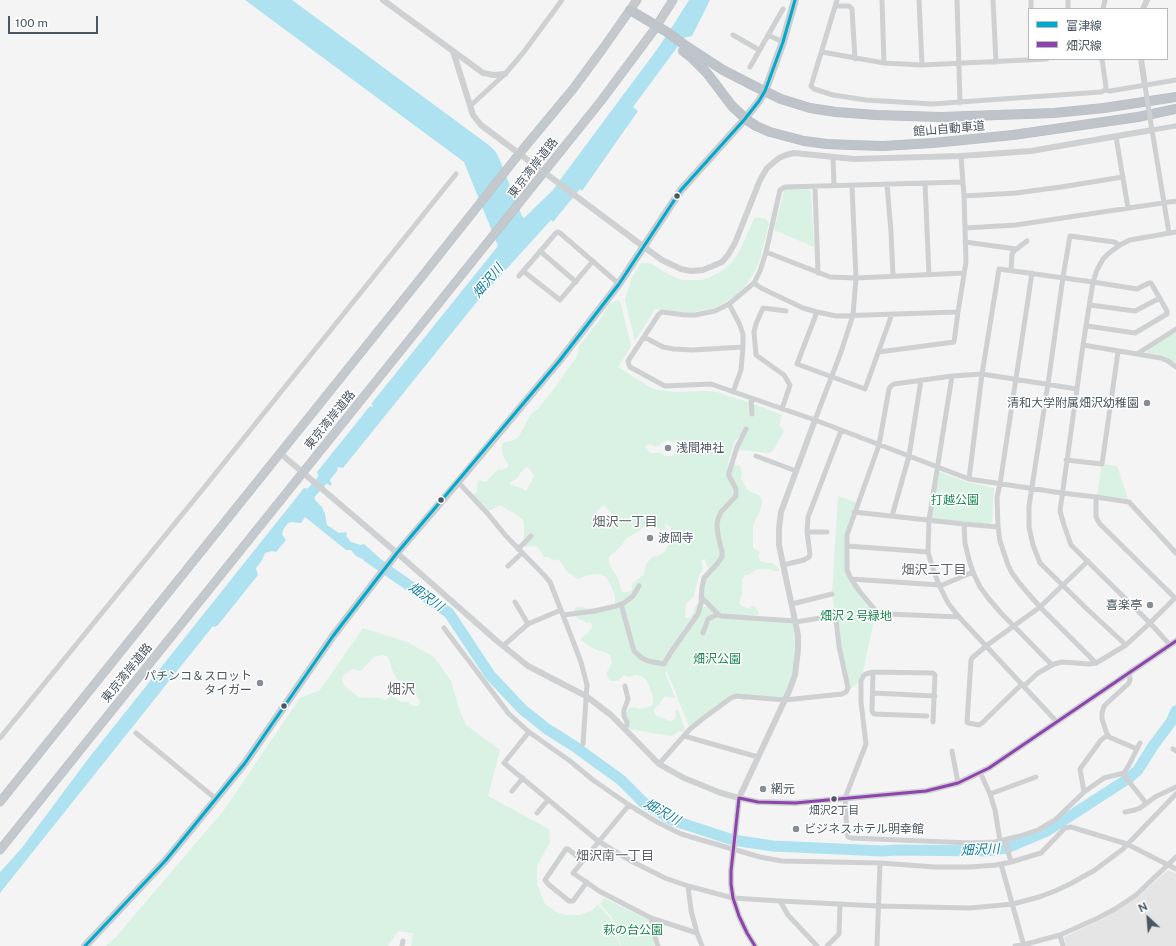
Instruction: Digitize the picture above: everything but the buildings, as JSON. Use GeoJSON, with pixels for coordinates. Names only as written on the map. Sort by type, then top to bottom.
{"type":"FeatureCollection","features":[{"type":"Feature","properties":{"kind":"highway","name":"東京湾岸道路"},"geometry":{"type":"LineString","coordinates":[[0,802],[589,68],[637,0]]}},
{"type":"Feature","properties":{"kind":"highway","name":"東京湾岸道路"},"geometry":{"type":"LineString","coordinates":[[0,850],[306,475],[601,101],[655,28],[673,0]]}},
{"type":"Feature","properties":{"kind":"highway"},"geometry":{"type":"LineString","coordinates":[[630,10],[642,21],[665,34],[685,49]]}},
{"type":"Feature","properties":{"kind":"highway","name":"館山自動車道"},"geometry":{"type":"LineString","coordinates":[[685,49],[781,99],[810,108],[836,112],[941,117],[1054,113],[1104,108],[1176,97]]}},
{"type":"Feature","properties":{"kind":"highway","name":"館山自動車道"},"geometry":{"type":"LineString","coordinates":[[685,49],[707,73],[732,106],[747,120],[770,132],[804,141],[827,144],[890,145],[933,143],[1013,135],[1138,117],[1176,109]]}},
{"type":"Feature","properties":{"kind":"main road"},"geometry":{"type":"LineString","coordinates":[[86,946],[166,860],[245,763],[333,636],[397,552],[560,360],[619,284],[681,190],[744,120],[759,101],[765,91],[783,42],[795,0]]}},
{"type":"Feature","properties":{"kind":"street"},"geometry":{"type":"LineString","coordinates":[[383,0],[484,73],[494,75],[505,74]]}},
{"type":"Feature","properties":{"kind":"street"},"geometry":{"type":"LineString","coordinates":[[470,106],[505,74],[523,53],[562,0]]}},
{"type":"Feature","properties":{"kind":"street"},"geometry":{"type":"LineString","coordinates":[[837,0],[811,86],[814,89],[833,95],[866,100],[932,104],[960,103],[1100,92],[1105,90],[1110,91],[1176,80]]}},
{"type":"Feature","properties":{"kind":"street"},"geometry":{"type":"LineString","coordinates":[[882,0],[884,63]]}},
{"type":"Feature","properties":{"kind":"street"},"geometry":{"type":"LineString","coordinates":[[919,0],[922,65]]}},
{"type":"Feature","properties":{"kind":"street"},"geometry":{"type":"LineString","coordinates":[[957,0],[960,103]]}},
{"type":"Feature","properties":{"kind":"street"},"geometry":{"type":"LineString","coordinates":[[993,0],[996,62]]}},
{"type":"Feature","properties":{"kind":"street"},"geometry":{"type":"LineString","coordinates":[[835,6],[850,6],[852,9],[854,59]]}},
{"type":"Feature","properties":{"kind":"street"},"geometry":{"type":"LineString","coordinates":[[750,67],[783,9]]}},
{"type":"Feature","properties":{"kind":"street"},"geometry":{"type":"LineString","coordinates":[[732,35],[759,50]]}},
{"type":"Feature","properties":{"kind":"street"},"geometry":{"type":"LineString","coordinates":[[768,35],[783,42]]}},
{"type":"Feature","properties":{"kind":"street"},"geometry":{"type":"LineString","coordinates":[[453,51],[473,115],[481,125],[644,247],[662,260],[681,270],[703,270],[722,262],[731,250],[760,180],[767,168],[786,155],[794,153],[854,158],[961,156],[1031,151],[1176,126]]}},
{"type":"Feature","properties":{"kind":"street"},"geometry":{"type":"LineString","coordinates":[[822,52],[854,59],[884,63],[922,65],[1028,59]]}},
{"type":"Feature","properties":{"kind":"street"},"geometry":{"type":"LineString","coordinates":[[1102,60],[1106,87],[1105,90]]}},
{"type":"Feature","properties":{"kind":"street"},"geometry":{"type":"LineString","coordinates":[[1140,60],[1169,233]]}},
{"type":"Feature","properties":{"kind":"street"},"geometry":{"type":"LineString","coordinates":[[1116,137],[1128,208]]}},
{"type":"Feature","properties":{"kind":"street"},"geometry":{"type":"LineString","coordinates":[[879,352],[954,342],[966,262],[961,156]]}},
{"type":"Feature","properties":{"kind":"street"},"geometry":{"type":"LineString","coordinates":[[833,157],[834,186]]}},
{"type":"Feature","properties":{"kind":"street"},"geometry":{"type":"LineString","coordinates":[[0,738],[213,477],[456,174]]}},
{"type":"Feature","properties":{"kind":"street"},"geometry":{"type":"LineString","coordinates":[[964,196],[1016,193],[1123,177]]}},
{"type":"Feature","properties":{"kind":"street"},"geometry":{"type":"LineString","coordinates":[[963,182],[785,187],[780,190],[766,252],[760,271],[754,283],[729,304],[715,311],[695,315],[662,312],[656,316],[628,361],[630,367],[665,386],[711,384],[815,420],[969,479],[1129,502],[1176,552]]}},
{"type":"Feature","properties":{"kind":"street"},"geometry":{"type":"LineString","coordinates":[[925,183],[929,275]]}},
{"type":"Feature","properties":{"kind":"street"},"geometry":{"type":"LineString","coordinates":[[887,184],[893,276]]}},
{"type":"Feature","properties":{"kind":"street"},"geometry":{"type":"LineString","coordinates":[[755,946],[747,934],[739,916],[733,898],[731,884],[739,798],[790,689],[797,661],[798,635],[779,545],[781,512],[841,352],[853,315],[856,278],[852,186]]}},
{"type":"Feature","properties":{"kind":"street"},"geometry":{"type":"LineString","coordinates":[[815,187],[818,273]]}},
{"type":"Feature","properties":{"kind":"street"},"geometry":{"type":"LineString","coordinates":[[965,228],[1016,225],[1176,201]]}},
{"type":"Feature","properties":{"kind":"street"},"geometry":{"type":"LineString","coordinates":[[518,276],[558,232],[619,284]]}},
{"type":"Feature","properties":{"kind":"street"},"geometry":{"type":"LineString","coordinates":[[1170,644],[1071,544],[1060,511],[1083,345],[1097,270],[1103,259],[1120,244],[1130,240],[1176,232]]}},
{"type":"Feature","properties":{"kind":"street"},"geometry":{"type":"LineString","coordinates":[[1120,244],[1070,236],[1029,506],[1029,527],[1033,545],[1040,563],[1126,645]]}},
{"type":"Feature","properties":{"kind":"street"},"geometry":{"type":"LineString","coordinates":[[1012,270],[1012,254],[1027,241]]}},
{"type":"Feature","properties":{"kind":"street"},"geometry":{"type":"LineString","coordinates":[[965,242],[1016,249]]}},
{"type":"Feature","properties":{"kind":"street"},"geometry":{"type":"LineString","coordinates":[[540,251],[576,282]]}},
{"type":"Feature","properties":{"kind":"street"},"geometry":{"type":"LineString","coordinates":[[766,252],[830,277],[856,278],[964,273]]}},
{"type":"Feature","properties":{"kind":"street"},"geometry":{"type":"LineString","coordinates":[[523,272],[561,300],[593,261]]}},
{"type":"Feature","properties":{"kind":"street"},"geometry":{"type":"LineString","coordinates":[[969,479],[982,374],[999,269],[1063,277],[1137,289],[1151,283],[1167,311],[1167,314],[1135,333],[1087,326]]}},
{"type":"Feature","properties":{"kind":"street"},"geometry":{"type":"LineString","coordinates":[[1032,273],[997,497],[1000,541],[1012,573],[1040,607],[1096,662]]}},
{"type":"Feature","properties":{"kind":"street"},"geometry":{"type":"LineString","coordinates":[[754,283],[803,308],[836,316],[958,312]]}},
{"type":"Feature","properties":{"kind":"street"},"geometry":{"type":"LineString","coordinates":[[1090,305],[1135,311],[1160,298]]}},
{"type":"Feature","properties":{"kind":"street"},"geometry":{"type":"LineString","coordinates":[[729,304],[743,334],[741,370],[733,392]]}},
{"type":"Feature","properties":{"kind":"street"},"geometry":{"type":"LineString","coordinates":[[782,409],[790,385],[784,375],[756,355],[754,332],[763,308],[786,311]]}},
{"type":"Feature","properties":{"kind":"street"},"geometry":{"type":"LineString","coordinates":[[817,312],[797,364],[865,389],[892,314]]}},
{"type":"Feature","properties":{"kind":"street"},"geometry":{"type":"LineString","coordinates":[[1137,354],[1176,329]]}},
{"type":"Feature","properties":{"kind":"street"},"geometry":{"type":"LineString","coordinates":[[644,337],[663,347],[693,350],[743,348]]}},
{"type":"Feature","properties":{"kind":"street"},"geometry":{"type":"LineString","coordinates":[[1083,345],[1161,358],[1176,367]]}},
{"type":"Feature","properties":{"kind":"street"},"geometry":{"type":"LineString","coordinates":[[1066,460],[1102,464],[1118,352]]}},
{"type":"Feature","properties":{"kind":"street"},"geometry":{"type":"LineString","coordinates":[[959,617],[889,614],[876,611],[860,592],[847,570],[847,535],[879,445],[889,389],[894,384],[952,376],[982,374],[1077,389]]}},
{"type":"Feature","properties":{"kind":"street"},"geometry":{"type":"LineString","coordinates":[[952,376],[929,520],[928,552],[939,585],[948,603],[959,617],[1057,722]]}},
{"type":"Feature","properties":{"kind":"street"},"geometry":{"type":"LineString","coordinates":[[892,516],[909,456],[920,380]]}},
{"type":"Feature","properties":{"kind":"street"},"geometry":{"type":"LineString","coordinates":[[751,398],[752,414]]}},
{"type":"Feature","properties":{"kind":"street"},"geometry":{"type":"LineString","coordinates":[[621,604],[634,651],[648,661],[664,664],[698,614],[704,578],[722,557],[718,535],[718,519],[721,512],[736,496],[736,489],[729,476],[729,473],[737,447],[746,430]]}},
{"type":"Feature","properties":{"kind":"street"},"geometry":{"type":"LineString","coordinates":[[783,565],[804,560],[809,557],[810,554],[807,532],[808,517],[841,431]]}},
{"type":"Feature","properties":{"kind":"street"},"geometry":{"type":"LineString","coordinates":[[280,453],[397,552],[503,646],[528,666],[586,696],[611,715],[659,764],[684,778],[721,794],[758,802],[795,803],[926,791],[958,783],[980,772],[1057,722],[1176,641]]}},
{"type":"Feature","properties":{"kind":"street"},"geometry":{"type":"LineString","coordinates":[[756,456],[796,471]]}},
{"type":"Feature","properties":{"kind":"street"},"geometry":{"type":"LineString","coordinates":[[458,482],[506,536],[550,582],[587,685],[583,744]]}},
{"type":"Feature","properties":{"kind":"street"},"geometry":{"type":"LineString","coordinates":[[1088,561],[1040,607],[986,646],[970,660],[966,722],[979,725],[1023,685],[1038,673],[1052,665],[1062,662],[1084,664],[1096,662],[1126,645],[1150,624],[1175,598],[1100,524],[1096,517],[1096,497]]}},
{"type":"Feature","properties":{"kind":"street"},"geometry":{"type":"LineString","coordinates":[[854,512],[998,527]]}},
{"type":"Feature","properties":{"kind":"street"},"geometry":{"type":"LineString","coordinates":[[964,524],[965,543],[973,572],[980,587],[989,599],[1052,665]]}},
{"type":"Feature","properties":{"kind":"street"},"geometry":{"type":"LineString","coordinates":[[807,532],[827,532]]}},
{"type":"Feature","properties":{"kind":"street"},"geometry":{"type":"LineString","coordinates":[[518,549],[531,536]]}},
{"type":"Feature","properties":{"kind":"street"},"geometry":{"type":"LineString","coordinates":[[847,546],[928,552]]}},
{"type":"Feature","properties":{"kind":"street"},"geometry":{"type":"LineString","coordinates":[[508,566],[522,553]]}},
{"type":"Feature","properties":{"kind":"street"},"geometry":{"type":"LineString","coordinates":[[851,579],[939,585],[973,572]]}},
{"type":"Feature","properties":{"kind":"street"},"geometry":{"type":"LineString","coordinates":[[503,646],[528,624],[562,612],[595,611],[621,604],[633,596],[638,586]]}},
{"type":"Feature","properties":{"kind":"street"},"geometry":{"type":"LineString","coordinates":[[792,604],[832,594]]}},
{"type":"Feature","properties":{"kind":"street"},"geometry":{"type":"LineString","coordinates":[[659,764],[690,729],[731,698],[736,696],[785,700],[842,694],[846,692],[848,688],[839,646],[836,620],[834,617],[795,621],[726,616],[718,614],[701,597]]}},
{"type":"Feature","properties":{"kind":"street"},"geometry":{"type":"LineString","coordinates":[[515,602],[528,624]]}},
{"type":"Feature","properties":{"kind":"street"},"geometry":{"type":"LineString","coordinates":[[703,633],[708,619],[718,614]]}},
{"type":"Feature","properties":{"kind":"street"},"geometry":{"type":"LineString","coordinates":[[444,628],[509,714],[529,732],[629,805],[657,822],[682,834],[760,857],[782,861],[970,867],[1001,864],[1041,853],[1065,828],[1071,827],[1127,844],[1176,869]]}},
{"type":"Feature","properties":{"kind":"street"},"geometry":{"type":"LineString","coordinates":[[873,672],[872,711],[874,714],[927,716]]}},
{"type":"Feature","properties":{"kind":"street"},"geometry":{"type":"LineString","coordinates":[[933,722],[935,696],[935,675],[933,672],[873,672],[866,674],[861,681],[862,715],[866,744],[845,798],[848,837],[971,843],[1002,840],[1020,836],[1038,830],[1055,820],[1084,792],[1104,778],[1123,774],[1140,743]]}},
{"type":"Feature","properties":{"kind":"street"},"geometry":{"type":"LineString","coordinates":[[1129,672],[1129,683],[1108,701],[1102,709],[1102,719],[1108,735],[1113,739],[1137,749]]}},
{"type":"Feature","properties":{"kind":"street"},"geometry":{"type":"LineString","coordinates":[[625,686],[628,699],[624,710],[627,725],[625,729]]}},
{"type":"Feature","properties":{"kind":"street"},"geometry":{"type":"LineString","coordinates":[[872,693],[935,696]]}},
{"type":"Feature","properties":{"kind":"street"},"geometry":{"type":"LineString","coordinates":[[529,732],[504,763],[598,841],[631,861],[666,878],[688,886],[733,898],[878,906],[970,908],[1013,904],[1055,891],[1095,870],[1112,858],[1127,844],[1176,794]]}},
{"type":"Feature","properties":{"kind":"street"},"geometry":{"type":"LineString","coordinates":[[136,733],[216,799]]}},
{"type":"Feature","properties":{"kind":"street"},"geometry":{"type":"LineString","coordinates":[[1084,792],[1080,769],[1101,740],[1108,735]]}},
{"type":"Feature","properties":{"kind":"street"},"geometry":{"type":"LineString","coordinates":[[684,736],[758,757]]}},
{"type":"Feature","properties":{"kind":"street"},"geometry":{"type":"LineString","coordinates":[[952,751],[958,783]]}},
{"type":"Feature","properties":{"kind":"street"},"geometry":{"type":"LineString","coordinates":[[980,772],[990,794],[1002,840],[1011,862]]}},
{"type":"Feature","properties":{"kind":"street"},"geometry":{"type":"LineString","coordinates":[[1123,774],[1146,803]]}},
{"type":"Feature","properties":{"kind":"street"},"geometry":{"type":"LineString","coordinates":[[990,794],[1036,777]]}},
{"type":"Feature","properties":{"kind":"street"},"geometry":{"type":"LineString","coordinates":[[512,791],[523,778]]}},
{"type":"Feature","properties":{"kind":"street"},"geometry":{"type":"LineString","coordinates":[[1125,812],[1135,810],[1168,790],[1176,787]]}},
{"type":"Feature","properties":{"kind":"street"},"geometry":{"type":"LineString","coordinates":[[538,813],[548,800]]}},
{"type":"Feature","properties":{"kind":"street"},"geometry":{"type":"LineString","coordinates":[[629,805],[598,841],[574,873],[600,891],[651,918],[697,933]]}},
{"type":"Feature","properties":{"kind":"street"},"geometry":{"type":"LineString","coordinates":[[583,861],[566,849],[545,880],[571,902],[587,882]]}},
{"type":"Feature","properties":{"kind":"street"},"geometry":{"type":"LineString","coordinates":[[1014,946],[1060,935],[1116,909],[1136,895],[1176,857]]}},
{"type":"Feature","properties":{"kind":"street"},"geometry":{"type":"LineString","coordinates":[[876,946],[880,863]]}},
{"type":"Feature","properties":{"kind":"street"},"geometry":{"type":"LineString","coordinates":[[1001,864],[1023,945]]}},
{"type":"Feature","properties":{"kind":"street"},"geometry":{"type":"LineString","coordinates":[[688,886],[691,910],[702,946]]}},
{"type":"Feature","properties":{"kind":"street"},"geometry":{"type":"LineString","coordinates":[[780,901],[788,915],[817,946]]}},
{"type":"Feature","properties":{"kind":"street"},"geometry":{"type":"LineString","coordinates":[[827,946],[839,934],[840,904]]}},
{"type":"Feature","properties":{"kind":"street"},"geometry":{"type":"LineString","coordinates":[[651,918],[658,946]]}},
{"type":"Feature","properties":{"kind":"street"},"geometry":{"type":"LineString","coordinates":[[1060,935],[1063,946]]}},
{"type":"Feature","properties":{"kind":"shaded area"},"geometry":{"type":"Polygon","coordinates":[[[1168,870],[1176,874],[1176,946],[1066,946],[1064,937],[1105,918],[1141,894],[1168,870]]]}},
{"type":"Feature","properties":{"kind":"green space"},"geometry":{"type":"Polygon","coordinates":[[[807,188],[811,191],[814,247],[774,230],[784,191],[786,189],[807,188]]]}},
{"type":"Feature","properties":{"kind":"green space"},"geometry":{"type":"Polygon","coordinates":[[[756,217],[766,219],[769,224],[759,262],[746,285],[737,294],[714,308],[688,313],[655,309],[635,341],[625,300],[632,277],[641,263],[650,263],[670,275],[682,280],[702,280],[712,276],[722,271],[738,254],[756,217]]]}},
{"type":"Feature","properties":{"kind":"green space","name":"畑沢公園"},"geometry":{"type":"Polygon","coordinates":[[[618,300],[621,304],[631,346],[618,367],[653,389],[674,392],[717,392],[782,415],[779,425],[784,430],[773,451],[769,453],[740,450],[738,447],[741,435],[735,440],[728,463],[740,466],[742,473],[741,479],[745,486],[749,491],[761,498],[761,508],[753,526],[753,548],[760,552],[758,556],[760,561],[773,563],[779,569],[779,571],[775,571],[769,569],[758,569],[749,575],[745,575],[742,579],[742,595],[739,602],[741,606],[750,609],[751,606],[754,606],[759,613],[758,615],[748,616],[795,621],[796,667],[785,700],[749,699],[744,701],[741,699],[731,698],[690,729],[667,671],[665,673],[675,697],[665,696],[653,711],[656,715],[669,721],[676,718],[675,711],[677,709],[679,711],[685,730],[682,732],[679,731],[670,736],[629,729],[627,714],[628,709],[634,707],[640,709],[645,708],[651,706],[653,703],[653,696],[647,681],[643,677],[637,675],[628,677],[624,675],[619,680],[610,681],[606,674],[612,662],[610,655],[596,650],[580,640],[592,628],[592,625],[590,622],[587,623],[577,618],[574,611],[576,607],[588,609],[615,604],[615,597],[612,588],[606,577],[599,574],[588,575],[578,579],[567,572],[560,561],[556,559],[554,561],[549,557],[544,557],[536,546],[525,547],[523,520],[501,505],[490,510],[486,510],[473,495],[478,490],[477,483],[479,480],[486,482],[499,469],[502,470],[508,467],[502,451],[502,443],[514,440],[519,436],[531,414],[538,409],[575,359],[578,354],[579,346],[602,317],[610,303],[618,300]],[[669,440],[656,447],[650,444],[645,446],[651,453],[660,453],[665,456],[672,456],[675,453],[675,450],[681,447],[677,441],[671,442],[669,440]],[[526,467],[517,478],[510,483],[511,485],[522,488],[526,491],[534,476],[529,468],[526,467]],[[604,505],[597,510],[597,513],[604,521],[604,524],[610,525],[615,522],[614,517],[604,505]],[[665,524],[666,529],[661,531],[658,528],[644,526],[627,538],[609,557],[609,563],[618,579],[622,592],[632,590],[633,583],[644,574],[646,564],[652,557],[658,556],[664,552],[671,541],[671,528],[669,525],[665,524]],[[706,559],[701,561],[703,565],[702,571],[699,574],[694,596],[686,604],[685,618],[690,618],[697,604],[701,603],[705,607],[709,607],[700,594],[709,570],[705,563],[706,559]]]}},
{"type":"Feature","properties":{"kind":"green space"},"geometry":{"type":"Polygon","coordinates":[[[1176,332],[1176,364],[1162,355],[1147,353],[1149,349],[1176,332]]]}},
{"type":"Feature","properties":{"kind":"green space"},"geometry":{"type":"Polygon","coordinates":[[[1102,464],[1117,466],[1128,499],[1097,495],[1102,464]]]}},
{"type":"Feature","properties":{"kind":"green space","name":"打越公園"},"geometry":{"type":"Polygon","coordinates":[[[937,471],[967,482],[994,488],[992,522],[989,524],[933,519],[930,514],[937,471]]]}},
{"type":"Feature","properties":{"kind":"green space","name":"畑沢２号緑地"},"geometry":{"type":"Polygon","coordinates":[[[838,496],[858,503],[847,535],[851,579],[876,611],[861,681],[847,691],[832,594],[838,496]]]}},
{"type":"Feature","properties":{"kind":"green space"},"geometry":{"type":"Polygon","coordinates":[[[363,628],[407,642],[434,657],[451,681],[459,709],[466,725],[500,750],[488,796],[549,829],[550,842],[537,866],[537,884],[545,904],[558,913],[566,915],[580,915],[592,910],[598,905],[610,917],[620,946],[411,946],[413,933],[398,931],[388,946],[106,946],[116,937],[224,810],[300,698],[320,690],[363,628]],[[383,655],[374,657],[361,671],[352,669],[343,676],[342,680],[344,685],[358,697],[379,698],[386,700],[391,696],[402,702],[408,702],[413,706],[418,706],[420,701],[407,682],[397,679],[391,668],[388,657],[383,655]]]}},
{"type":"Feature","properties":{"kind":"green space","name":"萩の台公園"},"geometry":{"type":"Polygon","coordinates":[[[604,898],[647,919],[655,946],[621,946],[612,917],[600,904],[604,898]]]}},
{"type":"Feature","properties":{"kind":"water"},"geometry":{"type":"Polygon","coordinates":[[[245,0],[292,0],[490,146],[499,158],[524,218],[553,190],[658,48],[689,0],[710,0],[692,36],[684,38],[633,107],[638,111],[582,191],[580,189],[553,222],[551,220],[480,298],[343,468],[338,467],[330,479],[332,484],[330,486],[319,477],[317,472],[370,406],[372,407],[373,405],[371,404],[498,246],[464,162],[245,0]]]}},
{"type":"Feature","properties":{"kind":"water"},"geometry":{"type":"Polygon","coordinates":[[[304,488],[310,489],[316,494],[314,496],[315,500],[322,507],[327,525],[339,533],[346,532],[346,536],[351,542],[361,545],[364,544],[383,561],[377,569],[372,563],[356,556],[351,550],[346,550],[305,517],[301,523],[288,523],[282,534],[286,540],[276,552],[272,551],[265,553],[256,568],[258,575],[218,625],[215,627],[213,626],[0,893],[0,872],[21,849],[88,759],[304,488]]]}},
{"type":"Feature","properties":{"kind":"waterway","name":"畑沢川"},"geometry":{"type":"LineString","coordinates":[[304,501],[332,469]]}},
{"type":"Feature","properties":{"kind":"waterway","name":"畑沢川"},"geometry":{"type":"LineString","coordinates":[[368,557],[449,613],[490,675],[522,709],[547,729],[574,746],[621,780],[643,802],[672,820],[733,840],[773,846],[882,851],[986,851],[1007,848],[1047,831],[1129,778],[1138,770],[1153,746],[1171,722],[1176,711]]}},
{"type":"Feature","properties":{"kind":"transit line","name":"富津線"},"geometry":{"type":"LineString","coordinates":[[85,946],[166,860],[245,763],[333,636],[376,580],[397,553],[560,360],[619,284],[681,190],[744,120],[759,101],[765,91],[783,42],[795,0]]}},
{"type":"Feature","properties":{"kind":"transit line","name":"畑沢線"},"geometry":{"type":"LineString","coordinates":[[739,798],[758,802],[795,803],[926,791],[958,783],[989,768],[1176,641]]}},
{"type":"Feature","properties":{"kind":"transit line","name":"畑沢線"},"geometry":{"type":"LineString","coordinates":[[739,798],[731,871],[731,884],[733,898],[739,916],[755,946]]}},
{"type":"Feature","properties":{"kind":"place","name":"清和大学附属畑沢幼稚園"},"geometry":{"type":"Point","coordinates":[1147,403]}},
{"type":"Feature","properties":{"kind":"place","name":"浅間神社"},"geometry":{"type":"Point","coordinates":[668,448]}},
{"type":"Feature","properties":{"kind":"place","name":"波岡寺"},"geometry":{"type":"Point","coordinates":[650,538]}},
{"type":"Feature","properties":{"kind":"place","name":"喜楽亭"},"geometry":{"type":"Point","coordinates":[1150,605]}},
{"type":"Feature","properties":{"kind":"place","name":"パチンコ＆スロット タイガー"},"geometry":{"type":"Point","coordinates":[260,683]}},
{"type":"Feature","properties":{"kind":"place","name":"網元"},"geometry":{"type":"Point","coordinates":[763,789]}},
{"type":"Feature","properties":{"kind":"place","name":"畑沢2丁目"},"geometry":{"type":"Point","coordinates":[834,799]}},
{"type":"Feature","properties":{"kind":"place","name":"ビジネスホテル明幸館"},"geometry":{"type":"Point","coordinates":[796,829]}},
{"type":"Feature","properties":{"kind":"district","name":"畑沢一丁目"},"geometry":{"type":"Point","coordinates":[625,522]}},
{"type":"Feature","properties":{"kind":"district","name":"畑沢二丁目"},"geometry":{"type":"Point","coordinates":[934,570]}},
{"type":"Feature","properties":{"kind":"district","name":"畑沢"},"geometry":{"type":"Point","coordinates":[401,690]}},
{"type":"Feature","properties":{"kind":"district","name":"畑沢南一丁目"},"geometry":{"type":"Point","coordinates":[615,856]}}]}
